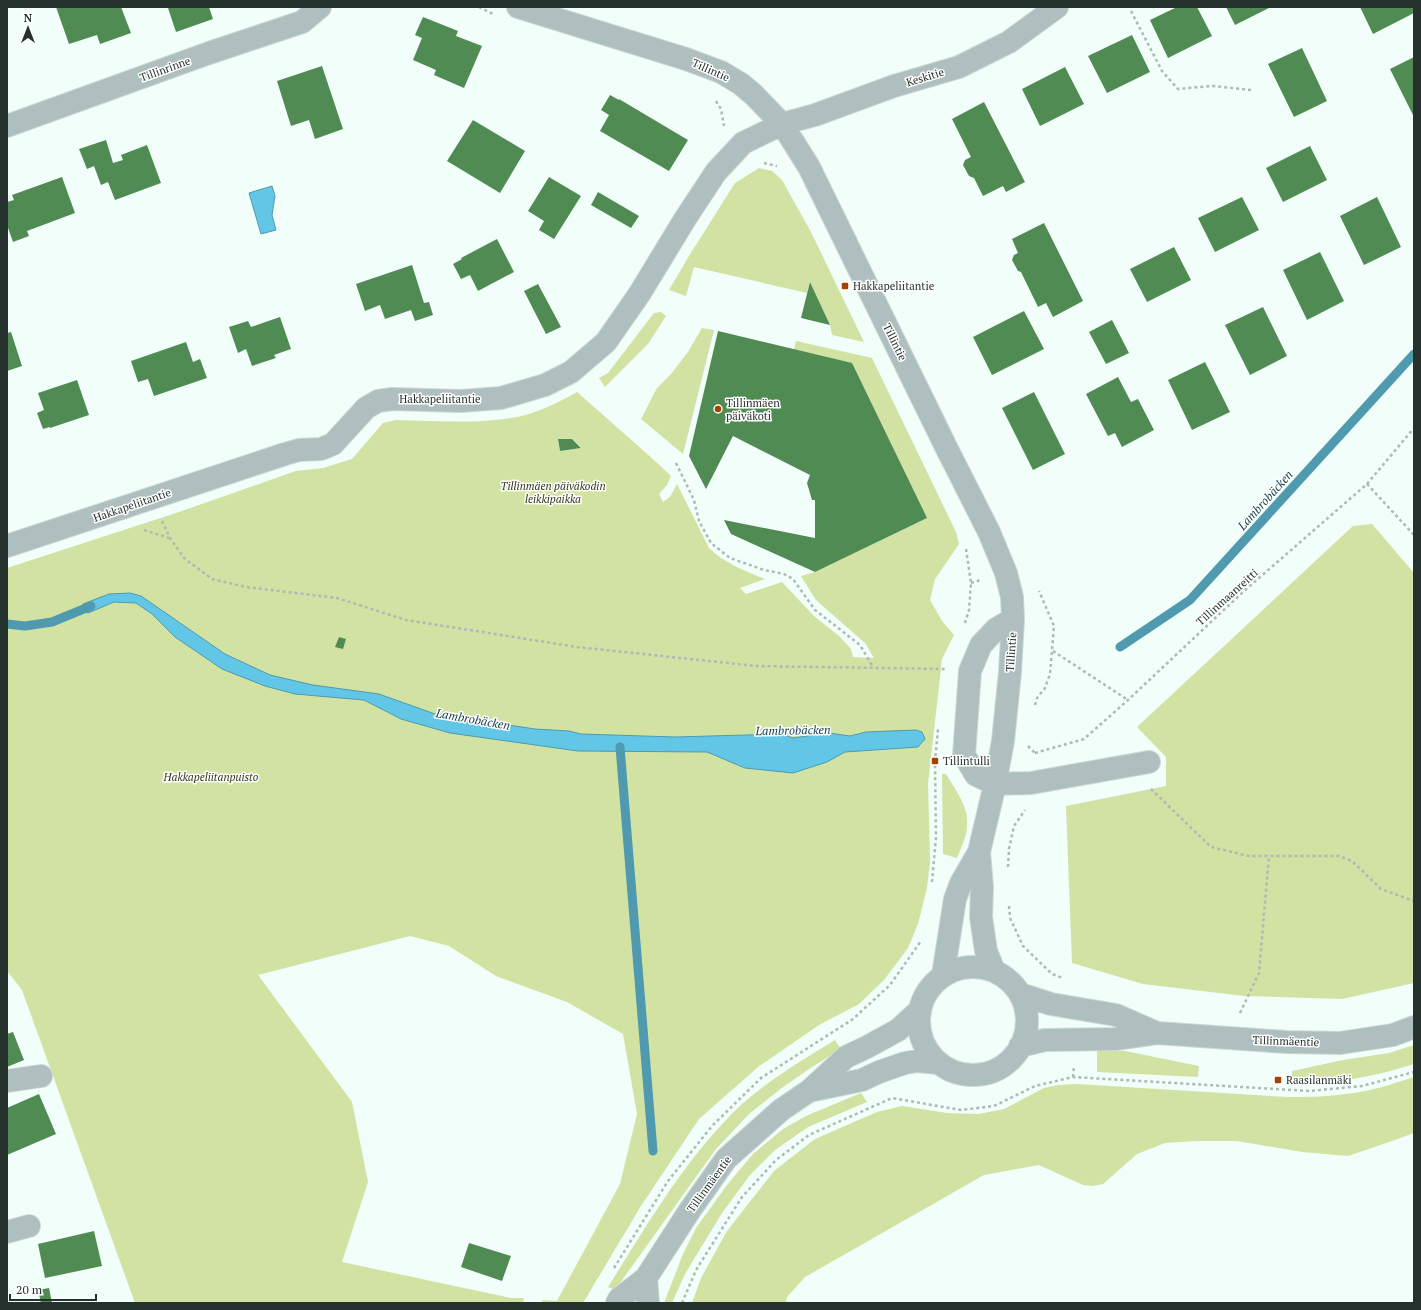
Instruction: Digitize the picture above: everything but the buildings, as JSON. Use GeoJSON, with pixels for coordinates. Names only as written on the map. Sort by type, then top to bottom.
{"type":"FeatureCollection","features":[{"type":"Feature","properties":{"kind":"street","name":"Tillinrinne"},"geometry":{"type":"LineString","coordinates":[[7,126],[208,53],[302,22],[320,7]]}},
{"type":"Feature","properties":{"kind":"street","name":"Tillintie"},"geometry":{"type":"LineString","coordinates":[[518,7],[664,52],[721,72],[741,84],[754,95],[782,124],[809,167],[946,448],[989,532],[1006,573],[1012,597],[1013,619],[1003,740],[995,784],[979,852],[961,883],[955,898],[943,975]]}},
{"type":"Feature","properties":{"kind":"street","name":"Keskitie"},"geometry":{"type":"LineString","coordinates":[[782,124],[816,115],[894,86],[959,67],[1009,42],[1057,7]]}},
{"type":"Feature","properties":{"kind":"street","name":"Hakkapeliitantie"},"geometry":{"type":"LineString","coordinates":[[7,546],[285,454],[299,450],[321,449],[333,444],[366,408],[378,401],[392,399],[461,401],[501,398],[545,386],[570,372],[606,342],[640,293],[685,219],[716,172],[729,157],[743,144],[782,124]]}},
{"type":"Feature","properties":{"kind":"street"},"geometry":{"type":"LineString","coordinates":[[1013,619],[996,629],[982,645],[970,671],[964,755],[976,775],[995,784],[1031,782],[1139,764]]}},
{"type":"Feature","properties":{"kind":"street","name":"Tillintie"},"geometry":{"type":"LineString","coordinates":[[979,852],[982,887],[981,917],[986,951],[994,971]]}},
{"type":"Feature","properties":{"kind":"street"},"geometry":{"type":"LineString","coordinates":[[968,967],[982,967],[994,971],[1013,985],[1020,994],[1025,1007],[1027,1020],[1025,1034],[1020,1046],[1012,1057],[1002,1066],[990,1072],[976,1075],[963,1074],[950,1070],[939,1063],[928,1052],[922,1039],[919,1024],[920,1010],[924,996],[932,984],[943,975],[955,970],[968,967]]}},
{"type":"Feature","properties":{"kind":"street","name":"Tillinmäentie"},"geometry":{"type":"LineString","coordinates":[[1020,994],[1051,1004],[1116,1015],[1157,1033]]}},
{"type":"Feature","properties":{"kind":"street","name":"Tillinmäentie"},"geometry":{"type":"LineString","coordinates":[[617,1303],[619,1299],[646,1278],[690,1210],[726,1159],[780,1110],[809,1091],[846,1057],[898,1030],[920,1010]]}},
{"type":"Feature","properties":{"kind":"street","name":"Tillinmäentie"},"geometry":{"type":"LineString","coordinates":[[1020,1046],[1045,1040],[1115,1039],[1157,1033],[1286,1042],[1340,1043],[1393,1035],[1414,1027]]}},
{"type":"Feature","properties":{"kind":"street","name":"Tillinmäentie"},"geometry":{"type":"LineString","coordinates":[[809,1091],[862,1080],[905,1063],[917,1061],[939,1063]]}},
{"type":"Feature","properties":{"kind":"street"},"geometry":{"type":"LineString","coordinates":[[7,1081],[41,1076]]}},
{"type":"Feature","properties":{"kind":"street"},"geometry":{"type":"LineString","coordinates":[[7,1232],[29,1226]]}},
{"type":"Feature","properties":{"kind":"street"},"geometry":{"type":"LineString","coordinates":[[646,1278],[648,1303]]}},
{"type":"Feature","properties":{"kind":"path"},"geometry":{"type":"LineString","coordinates":[[1131,11],[1162,71],[1178,89],[1213,86],[1251,90]]}},
{"type":"Feature","properties":{"kind":"path","name":"Tillinmaanreitti"},"geometry":{"type":"LineString","coordinates":[[1034,753],[1084,739],[1128,700],[1244,591],[1367,484],[1414,428]]}},
{"type":"Feature","properties":{"kind":"path"},"geometry":{"type":"LineString","coordinates":[[676,463],[694,500],[699,520],[711,543],[730,558],[764,570],[784,574],[793,579],[815,610],[860,645],[873,668]]}},
{"type":"Feature","properties":{"kind":"path"},"geometry":{"type":"LineString","coordinates":[[1367,484],[1414,535]]}},
{"type":"Feature","properties":{"kind":"path"},"geometry":{"type":"LineString","coordinates":[[161,519],[170,538],[184,558],[212,579],[246,587],[337,598],[406,620],[577,647],[756,666],[945,669],[944,676]]}},
{"type":"Feature","properties":{"kind":"path"},"geometry":{"type":"LineString","coordinates":[[140,528],[170,538]]}},
{"type":"Feature","properties":{"kind":"path"},"geometry":{"type":"LineString","coordinates":[[1053,651],[1128,700]]}},
{"type":"Feature","properties":{"kind":"path"},"geometry":{"type":"LineString","coordinates":[[932,886],[936,837],[935,761],[938,722]]}},
{"type":"Feature","properties":{"kind":"path"},"geometry":{"type":"LineString","coordinates":[[1139,764],[1173,811],[1211,847],[1249,856],[1339,856],[1352,861],[1381,889],[1414,901]]}},
{"type":"Feature","properties":{"kind":"path"},"geometry":{"type":"LineString","coordinates":[[1008,873],[1009,849],[1014,826],[1029,804]]}},
{"type":"Feature","properties":{"kind":"path"},"geometry":{"type":"LineString","coordinates":[[1247,1015],[1239,1015],[1259,973],[1269,856]]}},
{"type":"Feature","properties":{"kind":"path"},"geometry":{"type":"LineString","coordinates":[[1009,903],[1010,918],[1023,946],[1052,974],[1065,979]]}},
{"type":"Feature","properties":{"kind":"path"},"geometry":{"type":"LineString","coordinates":[[682,1303],[696,1270],[742,1197],[776,1160],[809,1135],[892,1098],[961,1110],[994,1106],[1036,1086],[1073,1078],[1309,1091],[1362,1086],[1414,1072]]}},
{"type":"Feature","properties":{"kind":"green space"},"geometry":{"type":"Polygon","coordinates":[[[759,168],[772,171],[782,180],[811,232],[864,342],[832,335],[830,325],[810,282],[807,293],[694,267],[686,296],[669,290],[735,183],[759,168]]]}},
{"type":"Feature","properties":{"kind":"green space"},"geometry":{"type":"Polygon","coordinates":[[[661,312],[666,316],[648,344],[605,387],[599,378],[608,373],[654,313],[661,312]]]}},
{"type":"Feature","properties":{"kind":"green space"},"geometry":{"type":"Polygon","coordinates":[[[702,328],[714,330],[683,454],[641,419],[657,388],[671,374],[688,352],[702,328]]]}},
{"type":"Feature","properties":{"kind":"green space","name":"Hakkapeliitanpuisto"},"geometry":{"type":"Polygon","coordinates":[[[796,341],[872,358],[956,532],[959,544],[935,579],[930,600],[942,621],[954,635],[942,659],[928,784],[930,862],[927,888],[918,924],[908,948],[884,980],[859,1004],[819,1025],[758,1067],[699,1119],[641,1206],[583,1303],[542,1303],[542,1300],[557,1301],[620,1184],[637,1114],[623,1034],[567,1002],[496,976],[449,946],[410,936],[258,975],[352,1102],[368,1182],[342,1262],[511,1298],[524,1298],[523,1303],[135,1303],[22,990],[7,971],[7,568],[176,513],[296,471],[323,468],[352,459],[383,423],[396,420],[487,421],[517,417],[548,407],[577,392],[671,476],[667,485],[659,494],[663,502],[670,497],[677,484],[709,548],[721,558],[742,570],[765,579],[740,588],[746,594],[782,582],[814,616],[839,636],[851,649],[853,657],[874,658],[865,643],[816,600],[801,576],[815,572],[927,518],[794,349],[796,341]],[[572,439],[558,440],[560,451],[581,447],[572,439]]]}},
{"type":"Feature","properties":{"kind":"green space"},"geometry":{"type":"Polygon","coordinates":[[[1372,524],[1414,573],[1414,983],[1342,999],[1244,996],[1143,984],[1072,963],[1066,806],[1166,786],[1166,757],[1137,727],[1353,526],[1372,524]]]}},
{"type":"Feature","properties":{"kind":"green space"},"geometry":{"type":"Polygon","coordinates":[[[942,774],[946,774],[966,811],[967,829],[964,842],[957,858],[943,854],[942,774]]]}},
{"type":"Feature","properties":{"kind":"green space"},"geometry":{"type":"Polygon","coordinates":[[[835,1040],[841,1049],[783,1087],[749,1114],[716,1149],[615,1290],[608,1287],[669,1191],[703,1146],[722,1124],[742,1104],[764,1086],[835,1040]]]}},
{"type":"Feature","properties":{"kind":"green space"},"geometry":{"type":"Polygon","coordinates":[[[1414,1045],[1414,1064],[1384,1073],[1353,1079],[1291,1085],[1292,1071],[1343,1060],[1389,1053],[1414,1045]]]}},
{"type":"Feature","properties":{"kind":"green space"},"geometry":{"type":"Polygon","coordinates":[[[1097,1049],[1125,1051],[1199,1066],[1198,1077],[1097,1072],[1097,1049]]]}},
{"type":"Feature","properties":{"kind":"green space"},"geometry":{"type":"Polygon","coordinates":[[[1414,1077],[1414,1133],[1348,1156],[1302,1152],[1237,1141],[1196,1141],[1165,1143],[1137,1154],[1103,1184],[1093,1186],[1083,1185],[1039,1165],[984,1175],[805,1277],[787,1297],[786,1303],[692,1303],[701,1278],[727,1231],[774,1171],[815,1139],[877,1112],[902,1106],[947,1113],[979,1114],[1004,1109],[1044,1088],[1058,1085],[1077,1084],[1287,1097],[1309,1097],[1354,1093],[1414,1077]]]}},
{"type":"Feature","properties":{"kind":"green space"},"geometry":{"type":"Polygon","coordinates":[[[861,1093],[867,1102],[808,1127],[775,1150],[750,1175],[722,1213],[685,1274],[672,1303],[664,1303],[683,1254],[696,1228],[727,1185],[753,1154],[783,1129],[806,1116],[861,1093]]]}},
{"type":"Feature","properties":{"kind":"water"},"geometry":{"type":"Polygon","coordinates":[[[272,186],[275,196],[272,215],[276,230],[261,234],[249,193],[272,186]]]}},
{"type":"Feature","properties":{"kind":"water"},"geometry":{"type":"Polygon","coordinates":[[[130,593],[141,596],[225,654],[270,675],[313,685],[379,694],[435,714],[535,729],[569,731],[581,734],[675,737],[781,734],[793,738],[829,733],[850,736],[866,732],[916,730],[922,732],[925,739],[918,747],[845,752],[827,762],[793,773],[745,768],[707,752],[578,751],[450,733],[401,719],[364,700],[295,694],[265,686],[222,669],[175,637],[152,614],[136,603],[114,602],[88,613],[81,610],[83,604],[109,594],[130,593]]]}},
{"type":"Feature","properties":{"kind":"waterway","name":"Lambrobäcken"},"geometry":{"type":"LineString","coordinates":[[1120,647],[1190,600],[1414,354]]}},
{"type":"Feature","properties":{"kind":"waterway","name":"Lambrobäcken"},"geometry":{"type":"LineString","coordinates":[[7,624],[25,626],[52,622],[91,606]]}},
{"type":"Feature","properties":{"kind":"waterway"},"geometry":{"type":"LineString","coordinates":[[620,747],[653,1151]]}},
{"type":"Feature","properties":{"kind":"place","name":"Hakkapeliitantie"},"geometry":{"type":"Point","coordinates":[845,286]}},
{"type":"Feature","properties":{"kind":"place","name":"Tillinmäen päiväkoti"},"geometry":{"type":"Point","coordinates":[718,409]}},
{"type":"Feature","properties":{"kind":"place","name":"Tillintulli"},"geometry":{"type":"Point","coordinates":[935,761]}},
{"type":"Feature","properties":{"kind":"place","name":"Raasilanmäki"},"geometry":{"type":"Point","coordinates":[1278,1080]}},
{"type":"Feature","properties":{"kind":"park label","name":"Tillinmäen päiväkodin leikkipaikka"},"geometry":{"type":"Point","coordinates":[553,492]}}]}
